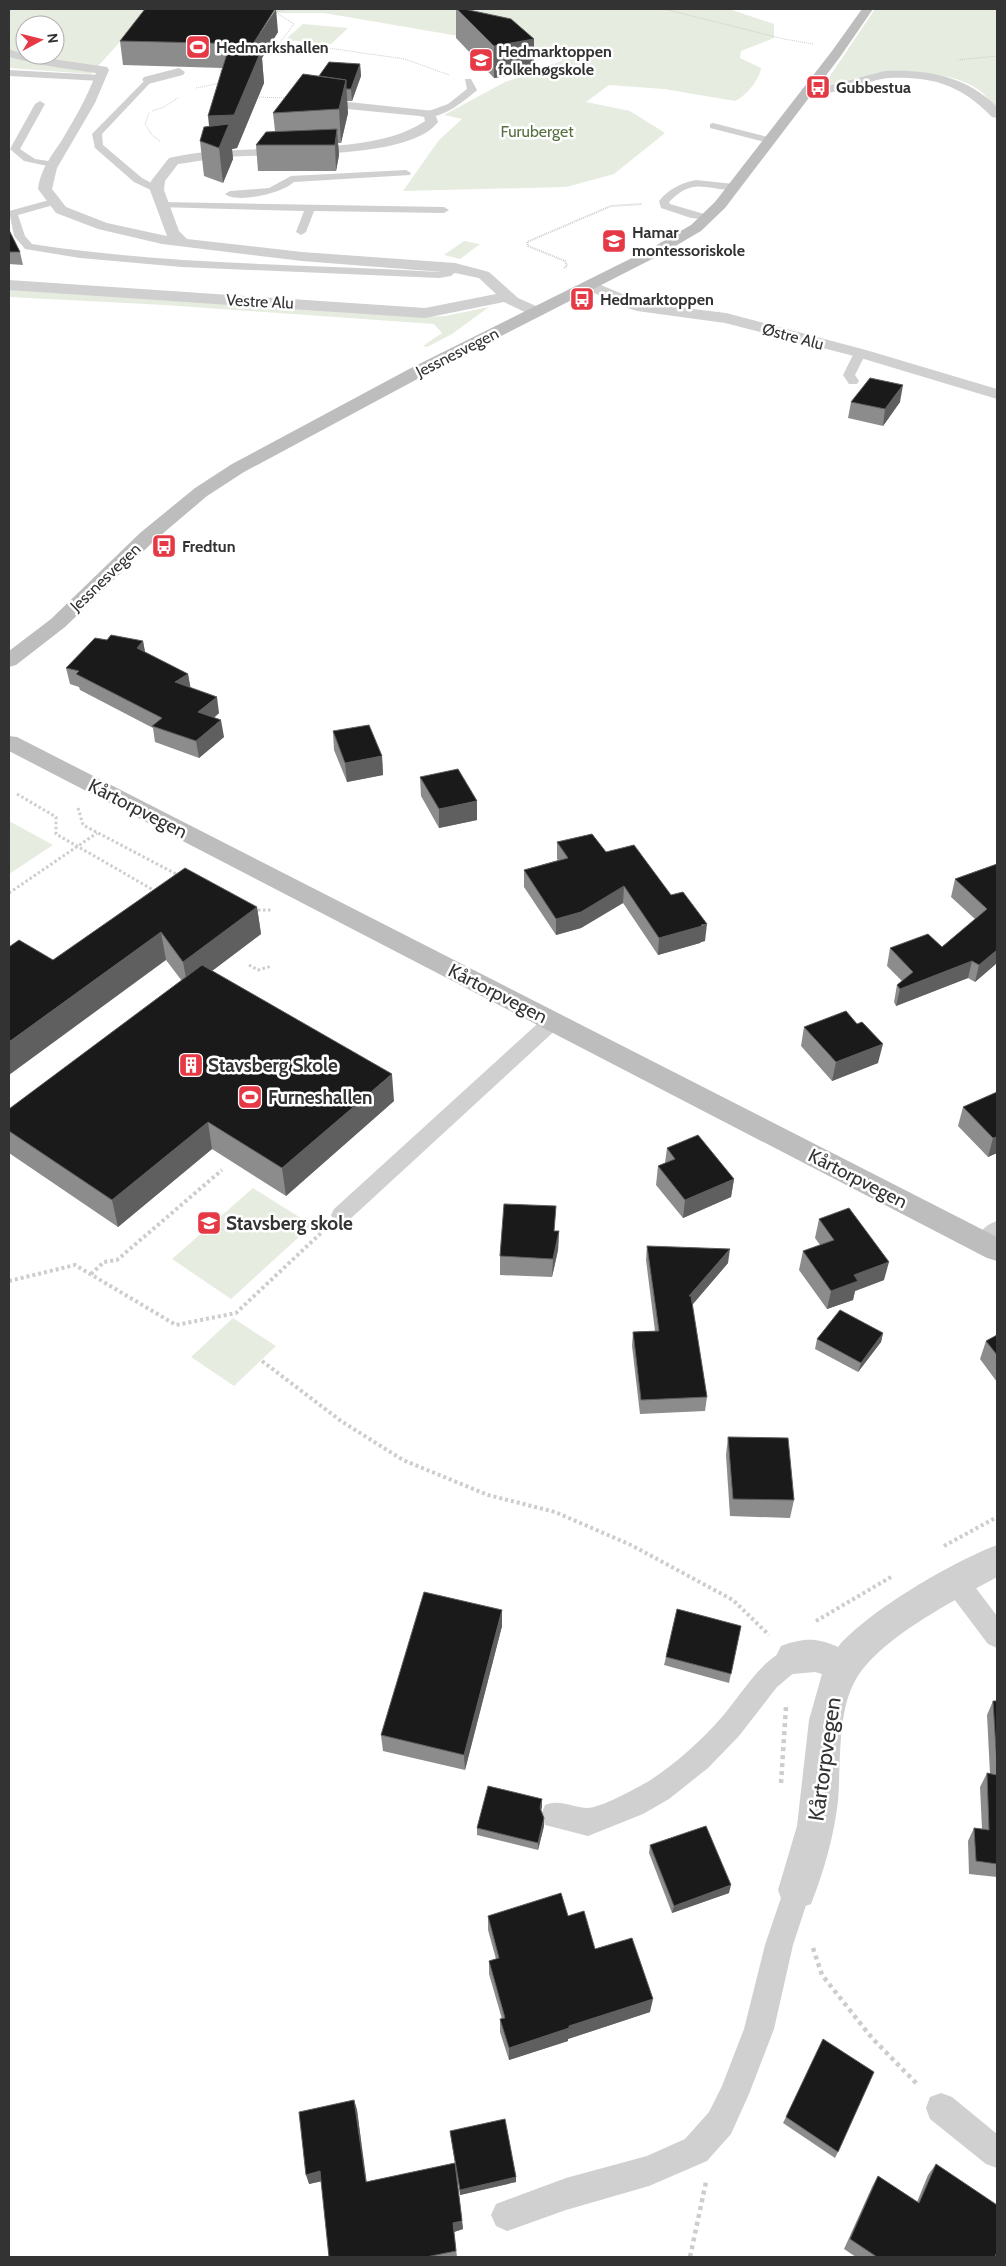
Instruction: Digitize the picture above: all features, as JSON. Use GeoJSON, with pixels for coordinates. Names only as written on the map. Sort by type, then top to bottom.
{"type":"FeatureCollection","features":[{"type":"Feature","properties":{"kind":"main road","name":"Jessnesvegen"},"geometry":{"type":"LineString","coordinates":[[9,661],[58,623],[147,537],[201,492],[280,444],[679,239],[707,218],[734,187],[836,54],[867,9]]}},
{"type":"Feature","properties":{"kind":"main road","name":"Kårtorpvegen"},"geometry":{"type":"LineString","coordinates":[[9,742],[552,1021],[994,1242]]}},
{"type":"Feature","properties":{"kind":"street"},"geometry":{"type":"LineString","coordinates":[[9,52],[102,74],[71,135],[52,164],[45,188],[53,202],[72,214],[106,229],[138,237],[243,252],[455,268],[484,275],[522,306],[537,312]]}},
{"type":"Feature","properties":{"kind":"street"},"geometry":{"type":"LineString","coordinates":[[148,80],[179,72]]}},
{"type":"Feature","properties":{"kind":"street"},"geometry":{"type":"LineString","coordinates":[[807,90],[826,89],[878,77],[904,75],[932,77],[956,83],[974,92],[997,114]]}},
{"type":"Feature","properties":{"kind":"street"},"geometry":{"type":"LineString","coordinates":[[174,162],[228,153],[355,146],[409,136],[428,128],[432,122],[429,114],[301,101]]}},
{"type":"Feature","properties":{"kind":"street"},"geometry":{"type":"LineString","coordinates":[[183,243],[172,233],[160,199],[158,181],[174,162],[191,150],[208,146],[233,145],[355,146]]}},
{"type":"Feature","properties":{"kind":"street","name":"Vestre Alu"},"geometry":{"type":"LineString","coordinates":[[9,285],[425,313],[509,296]]}},
{"type":"Feature","properties":{"kind":"street","name":"Østre Alu"},"geometry":{"type":"LineString","coordinates":[[589,285],[626,303],[643,308],[726,318],[860,353],[997,394]]}},
{"type":"Feature","properties":{"kind":"street","name":"Kårtorpvegen"},"geometry":{"type":"LineString","coordinates":[[797,1890],[817,1818],[828,1710],[836,1681],[843,1667],[859,1649],[886,1626],[997,1560]]}},
{"type":"Feature","properties":{"kind":"street"},"geometry":{"type":"LineString","coordinates":[[793,1658],[818,1655],[843,1667]]}},
{"type":"Feature","properties":{"kind":"lane"},"geometry":{"type":"LineString","coordinates":[[9,73],[102,74]]}},
{"type":"Feature","properties":{"kind":"lane"},"geometry":{"type":"LineString","coordinates":[[148,80],[98,134],[98,146],[160,199],[310,208],[444,210]]}},
{"type":"Feature","properties":{"kind":"lane"},"geometry":{"type":"LineString","coordinates":[[429,114],[451,106],[472,90],[468,81]]}},
{"type":"Feature","properties":{"kind":"lane"},"geometry":{"type":"LineString","coordinates":[[40,104],[14,149],[20,156],[36,162],[52,164]]}},
{"type":"Feature","properties":{"kind":"lane"},"geometry":{"type":"LineString","coordinates":[[713,126],[769,140]]}},
{"type":"Feature","properties":{"kind":"lane"},"geometry":{"type":"LineString","coordinates":[[160,199],[263,192],[279,187],[291,179],[406,173]]}},
{"type":"Feature","properties":{"kind":"lane"},"geometry":{"type":"LineString","coordinates":[[707,218],[674,210],[665,204],[664,201],[682,186],[705,183],[734,187]]}},
{"type":"Feature","properties":{"kind":"lane"},"geometry":{"type":"LineString","coordinates":[[53,202],[11,214],[20,241],[29,247],[114,259],[221,267],[439,275],[447,274],[455,268]]}},
{"type":"Feature","properties":{"kind":"lane"},"geometry":{"type":"LineString","coordinates":[[301,232],[310,208]]}},
{"type":"Feature","properties":{"kind":"lane"},"geometry":{"type":"LineString","coordinates":[[853,382],[849,375],[860,353]]}},
{"type":"Feature","properties":{"kind":"lane"},"geometry":{"type":"LineString","coordinates":[[341,1214],[552,1021]]}},
{"type":"Feature","properties":{"kind":"lane"},"geometry":{"type":"LineString","coordinates":[[957,1583],[997,1636]]}},
{"type":"Feature","properties":{"kind":"lane"},"geometry":{"type":"LineString","coordinates":[[555,1815],[588,1822],[633,1805],[659,1790],[699,1759],[730,1726],[768,1678],[793,1658]]}},
{"type":"Feature","properties":{"kind":"lane"},"geometry":{"type":"LineString","coordinates":[[507,2215],[566,2194],[649,2171],[696,2150],[720,2123],[734,2094],[759,2029],[779,1945],[797,1890]]}},
{"type":"Feature","properties":{"kind":"lane"},"geometry":{"type":"LineString","coordinates":[[941,2108],[997,2153]]}},
{"type":"Feature","properties":{"kind":"path"},"geometry":{"type":"LineString","coordinates":[[259,56],[278,45],[294,24],[275,12],[288,9]]}},
{"type":"Feature","properties":{"kind":"path"},"geometry":{"type":"LineString","coordinates":[[664,9],[784,39],[822,46],[836,54]]}},
{"type":"Feature","properties":{"kind":"path"},"geometry":{"type":"LineString","coordinates":[[278,45],[328,48],[405,59],[468,81]]}},
{"type":"Feature","properties":{"kind":"path"},"geometry":{"type":"LineString","coordinates":[[192,88],[212,86],[228,80],[218,66],[226,64]]}},
{"type":"Feature","properties":{"kind":"path"},"geometry":{"type":"LineString","coordinates":[[182,92],[173,102],[148,112],[150,114],[149,118],[144,124],[152,135],[165,144],[191,150]]}},
{"type":"Feature","properties":{"kind":"path"},"geometry":{"type":"LineString","coordinates":[[248,93],[255,97],[280,97],[301,101]]}},
{"type":"Feature","properties":{"kind":"path"},"geometry":{"type":"LineString","coordinates":[[562,271],[567,266],[565,261],[534,250],[528,246],[527,242],[611,206],[665,204]]}},
{"type":"Feature","properties":{"kind":"path"},"geometry":{"type":"LineString","coordinates":[[17,794],[56,817],[56,834],[162,895]]}},
{"type":"Feature","properties":{"kind":"path"},"geometry":{"type":"LineString","coordinates":[[9,893],[97,833]]}},
{"type":"Feature","properties":{"kind":"path"},"geometry":{"type":"LineString","coordinates":[[249,965],[258,970],[272,966]]}},
{"type":"Feature","properties":{"kind":"path"},"geometry":{"type":"LineString","coordinates":[[91,1274],[104,1262],[117,1260],[222,1170]]}},
{"type":"Feature","properties":{"kind":"path"},"geometry":{"type":"LineString","coordinates":[[9,1281],[75,1265],[176,1325],[236,1313],[341,1214]]}},
{"type":"Feature","properties":{"kind":"path"},"geometry":{"type":"LineString","coordinates":[[262,1361],[341,1421],[403,1460],[488,1495],[555,1512],[631,1545],[733,1600],[793,1658]]}},
{"type":"Feature","properties":{"kind":"path"},"geometry":{"type":"LineString","coordinates":[[812,1946],[822,1975],[827,1982],[872,2038],[941,2108]]}},
{"type":"Feature","properties":{"kind":"path"},"geometry":{"type":"LineString","coordinates":[[690,2257],[720,2123]]}},
{"type":"Feature","properties":{"kind":"green space","name":"Furuberget"},"geometry":{"type":"Polygon","coordinates":[[[9,9],[729,9],[774,24],[774,38],[741,51],[740,58],[761,68],[758,77],[751,87],[743,96],[735,101],[664,89],[609,85],[586,102],[630,111],[665,133],[614,174],[566,187],[403,191],[439,140],[462,119],[444,115],[505,82],[526,75],[540,67],[557,63],[571,55],[324,13],[146,13],[91,74],[9,68],[9,9]]]}},
{"type":"Feature","properties":{"kind":"green space"},"geometry":{"type":"Polygon","coordinates":[[[875,9],[997,9],[997,110],[979,90],[968,83],[940,75],[909,73],[879,75],[824,85],[875,9]]]}},
{"type":"Feature","properties":{"kind":"green space"},"geometry":{"type":"Polygon","coordinates":[[[303,24],[348,28],[331,44],[285,40],[303,24]]]}},
{"type":"Feature","properties":{"kind":"green space"},"geometry":{"type":"Polygon","coordinates":[[[464,241],[480,244],[460,259],[444,255],[464,241]]]}},
{"type":"Feature","properties":{"kind":"green space"},"geometry":{"type":"Polygon","coordinates":[[[9,288],[423,317],[445,316],[489,307],[452,334],[427,347],[423,346],[442,333],[434,324],[165,305],[9,297],[9,288]]]}},
{"type":"Feature","properties":{"kind":"green space"},"geometry":{"type":"Polygon","coordinates":[[[9,821],[53,845],[9,874],[9,821]]]}},
{"type":"Feature","properties":{"kind":"green space"},"geometry":{"type":"Polygon","coordinates":[[[253,1188],[312,1225],[231,1299],[172,1259],[253,1188]]]}},
{"type":"Feature","properties":{"kind":"green space"},"geometry":{"type":"Polygon","coordinates":[[[233,1318],[276,1346],[234,1386],[191,1357],[233,1318]]]}},
{"type":"Feature","properties":{"kind":"building"},"geometry":{"type":"Polygon","coordinates":[[[145,9],[275,9],[253,44],[120,41],[145,9]]]}},
{"type":"Feature","properties":{"kind":"building"},"geometry":{"type":"Polygon","coordinates":[[[457,9],[511,19],[534,39],[494,46],[457,9]]]}},
{"type":"Feature","properties":{"kind":"building"},"geometry":{"type":"Polygon","coordinates":[[[228,50],[261,51],[234,115],[208,116],[228,50]]]}},
{"type":"Feature","properties":{"kind":"building"},"geometry":{"type":"Polygon","coordinates":[[[329,62],[360,64],[351,89],[346,89],[346,80],[319,76],[329,62]]]}},
{"type":"Feature","properties":{"kind":"building"},"geometry":{"type":"Polygon","coordinates":[[[303,74],[346,80],[339,109],[273,113],[303,74]]]}},
{"type":"Feature","properties":{"kind":"building"},"geometry":{"type":"Polygon","coordinates":[[[229,124],[219,148],[200,141],[204,127],[229,124]]]}},
{"type":"Feature","properties":{"kind":"building"},"geometry":{"type":"Polygon","coordinates":[[[337,129],[335,145],[256,145],[266,132],[337,129]]]}},
{"type":"Feature","properties":{"kind":"building"},"geometry":{"type":"Polygon","coordinates":[[[9,230],[20,252],[9,252],[9,230]]]}},
{"type":"Feature","properties":{"kind":"building"},"geometry":{"type":"Polygon","coordinates":[[[870,378],[903,385],[885,409],[851,402],[870,378]]]}},
{"type":"Feature","properties":{"kind":"building"},"geometry":{"type":"Polygon","coordinates":[[[111,635],[143,641],[137,648],[188,674],[175,682],[217,697],[198,712],[221,720],[196,741],[152,726],[162,718],[76,674],[79,671],[66,668],[95,638],[107,640],[111,635]]]}},
{"type":"Feature","properties":{"kind":"building"},"geometry":{"type":"Polygon","coordinates":[[[369,725],[382,756],[345,763],[333,731],[369,725]]]}},
{"type":"Feature","properties":{"kind":"building"},"geometry":{"type":"Polygon","coordinates":[[[458,769],[477,801],[439,809],[420,777],[458,769]]]}},
{"type":"Feature","properties":{"kind":"building"},"geometry":{"type":"Polygon","coordinates":[[[592,834],[606,852],[634,845],[671,895],[683,892],[707,924],[659,938],[624,886],[581,912],[556,919],[524,870],[568,858],[557,842],[592,834]]]}},
{"type":"Feature","properties":{"kind":"building"},"geometry":{"type":"Polygon","coordinates":[[[997,864],[997,950],[979,965],[972,961],[900,989],[897,985],[913,972],[890,948],[928,934],[942,947],[987,909],[955,879],[997,864]]]}},
{"type":"Feature","properties":{"kind":"building"},"geometry":{"type":"Polygon","coordinates":[[[185,868],[257,907],[183,962],[161,932],[9,1042],[9,947],[19,940],[53,960],[185,868]]]}},
{"type":"Feature","properties":{"kind":"building"},"geometry":{"type":"Polygon","coordinates":[[[202,965],[392,1074],[282,1168],[208,1122],[112,1200],[9,1131],[9,1109],[202,965]]]}},
{"type":"Feature","properties":{"kind":"building"},"geometry":{"type":"Polygon","coordinates":[[[846,1011],[857,1024],[862,1022],[883,1044],[836,1062],[804,1027],[846,1011]]]}},
{"type":"Feature","properties":{"kind":"building"},"geometry":{"type":"Polygon","coordinates":[[[997,1092],[997,1137],[993,1138],[963,1107],[997,1092]]]}},
{"type":"Feature","properties":{"kind":"building"},"geometry":{"type":"Polygon","coordinates":[[[698,1135],[734,1179],[685,1200],[658,1166],[675,1159],[667,1148],[698,1135]]]}},
{"type":"Feature","properties":{"kind":"building"},"geometry":{"type":"Polygon","coordinates":[[[504,1204],[556,1206],[554,1231],[559,1231],[553,1259],[500,1256],[504,1204]]]}},
{"type":"Feature","properties":{"kind":"building"},"geometry":{"type":"Polygon","coordinates":[[[849,1208],[889,1262],[854,1275],[858,1281],[831,1291],[803,1251],[834,1240],[819,1219],[849,1208]]]}},
{"type":"Feature","properties":{"kind":"building"},"geometry":{"type":"Polygon","coordinates":[[[647,1246],[730,1249],[689,1296],[691,1296],[707,1397],[641,1400],[633,1332],[659,1331],[647,1246]]]}},
{"type":"Feature","properties":{"kind":"building"},"geometry":{"type":"Polygon","coordinates":[[[840,1310],[883,1333],[861,1363],[817,1339],[840,1310]]]}},
{"type":"Feature","properties":{"kind":"building"},"geometry":{"type":"Polygon","coordinates":[[[997,1335],[997,1355],[986,1341],[997,1335]]]}},
{"type":"Feature","properties":{"kind":"building"},"geometry":{"type":"Polygon","coordinates":[[[728,1437],[788,1438],[794,1500],[733,1499],[728,1437]]]}},
{"type":"Feature","properties":{"kind":"building"},"geometry":{"type":"Polygon","coordinates":[[[424,1592],[502,1610],[464,1755],[381,1735],[424,1592]]]}},
{"type":"Feature","properties":{"kind":"building"},"geometry":{"type":"Polygon","coordinates":[[[677,1609],[741,1626],[731,1674],[666,1657],[677,1609]]]}},
{"type":"Feature","properties":{"kind":"building"},"geometry":{"type":"Polygon","coordinates":[[[993,1701],[997,1701],[997,1766],[993,1701]]]}},
{"type":"Feature","properties":{"kind":"building"},"geometry":{"type":"Polygon","coordinates":[[[987,1773],[997,1775],[997,1864],[976,1861],[974,1828],[989,1830],[987,1773]]]}},
{"type":"Feature","properties":{"kind":"building"},"geometry":{"type":"Polygon","coordinates":[[[488,1786],[542,1799],[540,1808],[544,1818],[538,1843],[477,1828],[488,1786]]]}},
{"type":"Feature","properties":{"kind":"building"},"geometry":{"type":"Polygon","coordinates":[[[706,1826],[731,1885],[674,1906],[650,1845],[706,1826]]]}},
{"type":"Feature","properties":{"kind":"building"},"geometry":{"type":"Polygon","coordinates":[[[561,1893],[568,1916],[584,1911],[595,1949],[632,1938],[653,1999],[509,2048],[500,2019],[505,2018],[489,1961],[499,1958],[488,1916],[561,1893]]]}},
{"type":"Feature","properties":{"kind":"building"},"geometry":{"type":"Polygon","coordinates":[[[823,2039],[874,2072],[838,2152],[786,2117],[823,2039]]]}},
{"type":"Feature","properties":{"kind":"building"},"geometry":{"type":"Polygon","coordinates":[[[354,2100],[366,2182],[455,2163],[462,2221],[453,2223],[456,2251],[426,2257],[329,2257],[320,2171],[306,2175],[299,2112],[354,2100]]]}},
{"type":"Feature","properties":{"kind":"building"},"geometry":{"type":"Polygon","coordinates":[[[505,2119],[516,2177],[460,2190],[450,2131],[505,2119]]]}},
{"type":"Feature","properties":{"kind":"building"},"geometry":{"type":"Polygon","coordinates":[[[936,2164],[997,2205],[997,2252],[995,2257],[877,2257],[850,2239],[878,2176],[919,2203],[936,2164]]]}},
{"type":"Feature","properties":{"kind":"place","name":"Hedmarkshallen"},"geometry":{"type":"Point","coordinates":[198,47]}},
{"type":"Feature","properties":{"kind":"place","name":"Hedmarktoppen folkehøgskole"},"geometry":{"type":"Point","coordinates":[481,60]}},
{"type":"Feature","properties":{"kind":"place","name":"Gubbestua"},"geometry":{"type":"Point","coordinates":[818,87]}},
{"type":"Feature","properties":{"kind":"place","name":"Hamar montessoriskole"},"geometry":{"type":"Point","coordinates":[614,241]}},
{"type":"Feature","properties":{"kind":"place","name":"Hedmarktoppen"},"geometry":{"type":"Point","coordinates":[582,299]}},
{"type":"Feature","properties":{"kind":"place","name":"Fredtun"},"geometry":{"type":"Point","coordinates":[164,546]}},
{"type":"Feature","properties":{"kind":"place","name":"Stavsberg Skole"},"geometry":{"type":"Point","coordinates":[191,1065]}},
{"type":"Feature","properties":{"kind":"place","name":"Furneshallen"},"geometry":{"type":"Point","coordinates":[250,1097]}},
{"type":"Feature","properties":{"kind":"place","name":"Stavsberg skole"},"geometry":{"type":"Point","coordinates":[209,1223]}}]}
